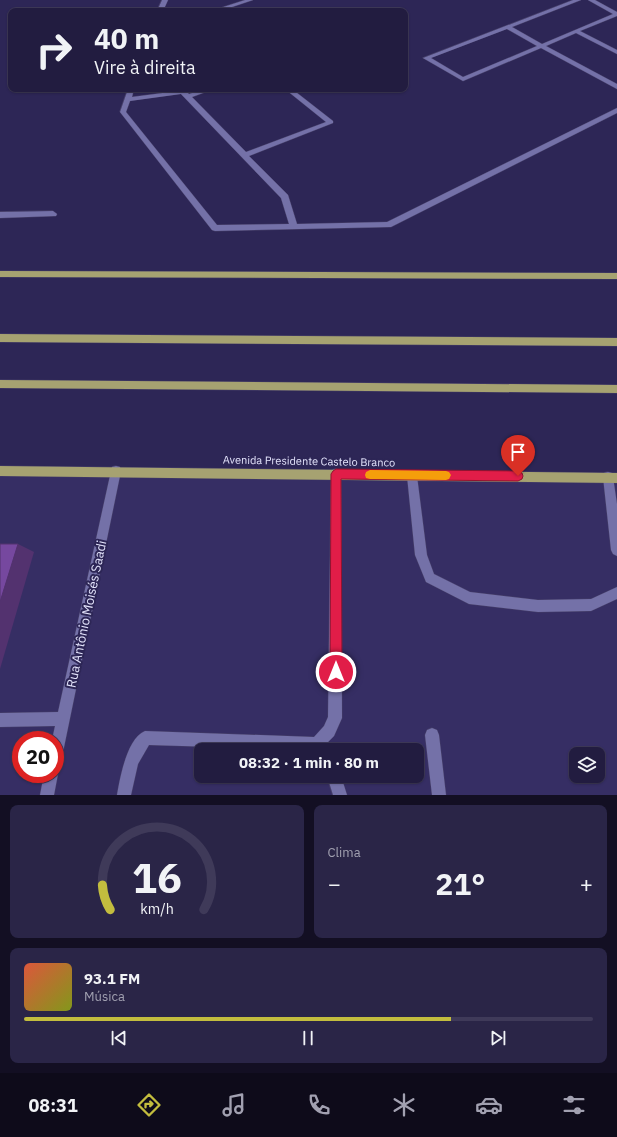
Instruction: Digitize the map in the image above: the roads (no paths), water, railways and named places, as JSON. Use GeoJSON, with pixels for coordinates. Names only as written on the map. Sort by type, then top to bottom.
{"type":"FeatureCollection","features":[{"type":"Feature","properties":{"kind":"main road"},"geometry":{"type":"LineString","coordinates":[[0,274],[617,276]]}},
{"type":"Feature","properties":{"kind":"main road"},"geometry":{"type":"LineString","coordinates":[[0,338],[617,342]]}},
{"type":"Feature","properties":{"kind":"main road"},"geometry":{"type":"LineString","coordinates":[[0,384],[617,389]]}},
{"type":"Feature","properties":{"kind":"main road","name":"Avenida Presidente Castelo Branco"},"geometry":{"type":"LineString","coordinates":[[0,471],[612,477]]}},
{"type":"Feature","properties":{"kind":"street"},"geometry":{"type":"LineString","coordinates":[[164,1],[173,0]]}},
{"type":"Feature","properties":{"kind":"street"},"geometry":{"type":"LineString","coordinates":[[224,8],[250,0]]}},
{"type":"Feature","properties":{"kind":"street"},"geometry":{"type":"LineString","coordinates":[[578,0],[426,58],[463,78],[617,14]]}},
{"type":"Feature","properties":{"kind":"street"},"geometry":{"type":"LineString","coordinates":[[591,0],[617,14]]}},
{"type":"Feature","properties":{"kind":"street"},"geometry":{"type":"LineString","coordinates":[[507,27],[617,87]]}},
{"type":"Feature","properties":{"kind":"street"},"geometry":{"type":"LineString","coordinates":[[575,31],[617,52]]}},
{"type":"Feature","properties":{"kind":"street"},"geometry":{"type":"LineString","coordinates":[[130,92],[123,112],[215,228],[388,225],[617,110]]}},
{"type":"Feature","properties":{"kind":"street"},"geometry":{"type":"LineString","coordinates":[[127,99],[183,92],[285,197],[294,227]]}},
{"type":"Feature","properties":{"kind":"street"},"geometry":{"type":"LineString","coordinates":[[245,155],[330,122],[292,92]]}},
{"type":"Feature","properties":{"kind":"street"},"geometry":{"type":"LineString","coordinates":[[0,215],[53,214]]}},
{"type":"Feature","properties":{"kind":"street","name":"Rua Antônio Moisés Saadi"},"geometry":{"type":"LineString","coordinates":[[60,731],[116,471]]}},
{"type":"Feature","properties":{"kind":"street"},"geometry":{"type":"LineString","coordinates":[[321,743],[336,718],[336,474]]}},
{"type":"Feature","properties":{"kind":"street"},"geometry":{"type":"LineString","coordinates":[[412,476],[421,555],[430,578],[469,598],[538,606],[590,605],[617,593]]}},
{"type":"Feature","properties":{"kind":"street"},"geometry":{"type":"LineString","coordinates":[[612,477],[617,550]]}},
{"type":"Feature","properties":{"kind":"street"},"geometry":{"type":"LineString","coordinates":[[0,720],[63,719]]}},
{"type":"Feature","properties":{"kind":"street"},"geometry":{"type":"LineString","coordinates":[[432,735],[438,795]]}},
{"type":"Feature","properties":{"kind":"street"},"geometry":{"type":"LineString","coordinates":[[124,795],[131,762],[145,738],[241,743]]}},
{"type":"Feature","properties":{"kind":"street"},"geometry":{"type":"LineString","coordinates":[[47,795],[49,783]]}},
{"type":"Feature","properties":{"kind":"street"},"geometry":{"type":"LineString","coordinates":[[336,783],[340,795]]}}]}
